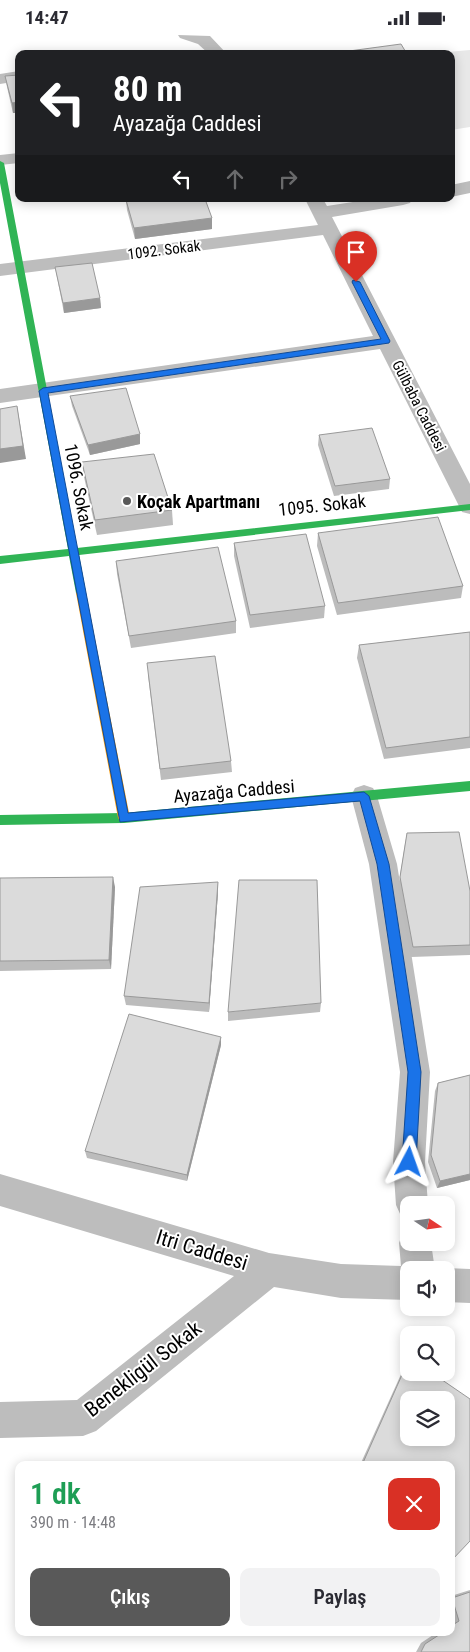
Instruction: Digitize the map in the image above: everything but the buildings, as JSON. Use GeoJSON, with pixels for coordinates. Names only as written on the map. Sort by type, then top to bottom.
{"type":"FeatureCollection","features":[{"type":"Feature","properties":{"kind":"street"},"geometry":{"type":"LineString","coordinates":[[186,35],[211,47]]}},
{"type":"Feature","properties":{"kind":"street"},"geometry":{"type":"LineString","coordinates":[[0,79],[15,77]]}},
{"type":"Feature","properties":{"kind":"street"},"geometry":{"type":"LineString","coordinates":[[0,161],[15,159]]}},
{"type":"Feature","properties":{"kind":"street","name":"1096. Sokak"},"geometry":{"type":"LineString","coordinates":[[0,161],[124,818]]}},
{"type":"Feature","properties":{"kind":"street"},"geometry":{"type":"LineString","coordinates":[[455,190],[470,187]]}},
{"type":"Feature","properties":{"kind":"street","name":"1092. Sokak"},"geometry":{"type":"LineString","coordinates":[[0,270],[20,268],[385,202]]}},
{"type":"Feature","properties":{"kind":"street","name":"Gülbaba Caddesi"},"geometry":{"type":"LineString","coordinates":[[321,213],[470,506]]}},
{"type":"Feature","properties":{"kind":"street"},"geometry":{"type":"LineString","coordinates":[[0,396],[386,341]]}},
{"type":"Feature","properties":{"kind":"street","name":"1095. Sokak"},"geometry":{"type":"LineString","coordinates":[[0,560],[470,506]]}},
{"type":"Feature","properties":{"kind":"street","name":"Ayazağa Caddesi"},"geometry":{"type":"LineString","coordinates":[[0,820],[124,818],[470,786]]}},
{"type":"Feature","properties":{"kind":"street"},"geometry":{"type":"LineString","coordinates":[[364,796],[383,864],[415,1072],[409,1162],[411,1196]]}},
{"type":"Feature","properties":{"kind":"street","name":"Itri Caddesi"},"geometry":{"type":"LineString","coordinates":[[0,1190],[269,1270],[341,1281],[400,1283]]}},
{"type":"Feature","properties":{"kind":"street","name":"Benekligül Sokak"},"geometry":{"type":"LineString","coordinates":[[0,1420],[83,1418],[269,1270]]}},
{"type":"Feature","properties":{"kind":"street"},"geometry":{"type":"LineString","coordinates":[[455,1285],[470,1286]]}},
{"type":"Feature","properties":{"kind":"shaded area"},"geometry":{"type":"Polygon","coordinates":[[[470,50],[470,127],[455,129],[455,51],[470,50]]]}},
{"type":"Feature","properties":{"kind":"traffic: fast"},"geometry":{"type":"LineString","coordinates":[[0,163],[81,593]]}},
{"type":"Feature","properties":{"kind":"traffic: fast"},"geometry":{"type":"LineString","coordinates":[[0,560],[470,507]]}},
{"type":"Feature","properties":{"kind":"traffic: fast"},"geometry":{"type":"LineString","coordinates":[[0,820],[124,818],[470,786]]}},
{"type":"Feature","properties":{"kind":"traffic: slow"},"geometry":{"type":"LineString","coordinates":[[81,593],[124,818]]}},
{"type":"Feature","properties":{"kind":"place","name":"Koçak Apartmanı"},"geometry":{"type":"Point","coordinates":[127,501]}},
{"type":"Feature","properties":{"kind":"route"},"geometry":{"type":"LineString","coordinates":[[356,282],[386,341],[43,391],[124,818],[364,796],[383,864],[415,1072],[409,1162]]}}]}
